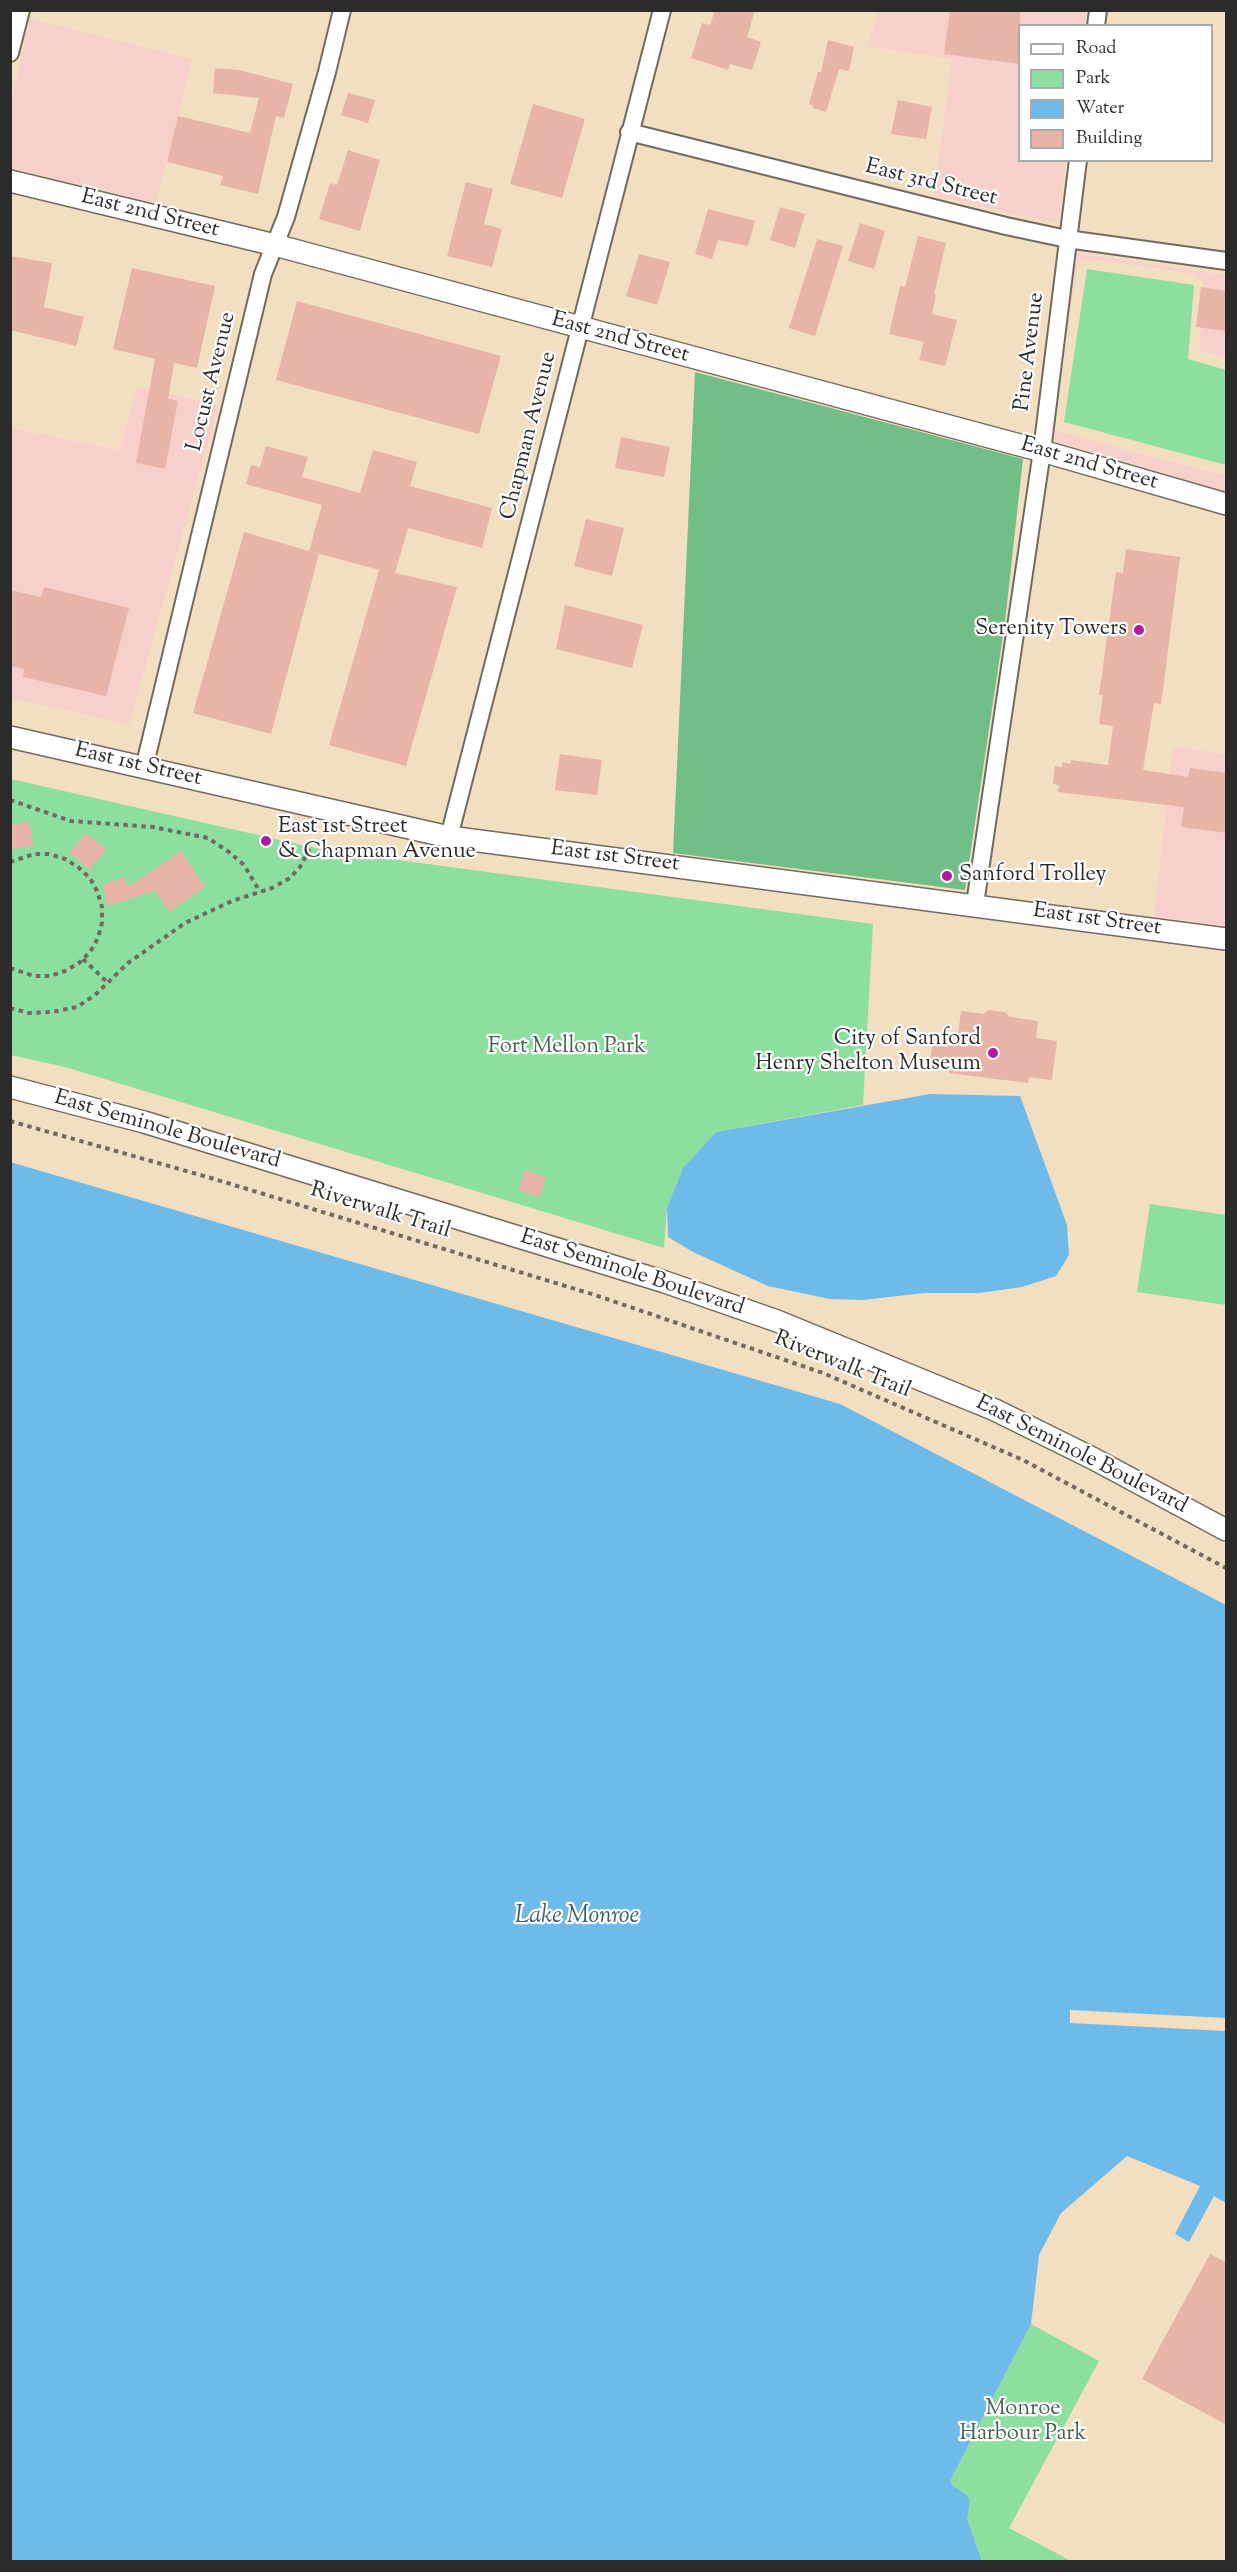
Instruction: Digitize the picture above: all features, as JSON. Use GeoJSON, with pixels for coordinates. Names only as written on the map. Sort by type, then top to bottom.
{"type":"FeatureCollection","features":[{"type":"Feature","properties":{"kind":"street"},"geometry":{"type":"LineString","coordinates":[[10,53],[21,10]]}},
{"type":"Feature","properties":{"kind":"street","name":"Locust Avenue"},"geometry":{"type":"LineString","coordinates":[[144,768],[262,274],[286,217],[342,10]]}},
{"type":"Feature","properties":{"kind":"street","name":"Chapman Avenue"},"geometry":{"type":"LineString","coordinates":[[449,837],[662,10]]}},
{"type":"Feature","properties":{"kind":"street","name":"East 3rd Street"},"geometry":{"type":"LineString","coordinates":[[629,132],[1067,239],[1227,261]]}},
{"type":"Feature","properties":{"kind":"street","name":"Pine Avenue"},"geometry":{"type":"LineString","coordinates":[[975,904],[1042,451],[1078,162]]}},
{"type":"Feature","properties":{"kind":"street","name":"East 2nd Street"},"geometry":{"type":"LineString","coordinates":[[10,181],[275,245],[1042,451],[1227,504]]}},
{"type":"Feature","properties":{"kind":"street","name":"East 1st Street"},"geometry":{"type":"LineString","coordinates":[[10,737],[449,837],[975,904],[1227,939]]}},
{"type":"Feature","properties":{"kind":"street","name":"East Seminole Boulevard"},"geometry":{"type":"LineString","coordinates":[[10,1087],[167,1128],[653,1279],[777,1321],[995,1410],[1094,1459],[1227,1530]]}},
{"type":"Feature","properties":{"kind":"path"},"geometry":{"type":"LineString","coordinates":[[10,800],[71,821],[153,826],[208,838],[244,865],[260,892]]}},
{"type":"Feature","properties":{"kind":"path"},"geometry":{"type":"LineString","coordinates":[[10,1008],[29,1013],[52,1012],[77,1006],[108,983],[128,963],[185,923],[232,901],[273,888],[290,878],[300,867],[311,846]]}},
{"type":"Feature","properties":{"kind":"path"},"geometry":{"type":"LineString","coordinates":[[10,862],[34,854],[50,854],[65,859],[90,878],[102,907],[102,923],[98,938],[83,959],[65,971],[50,976],[34,976],[10,968]]}},
{"type":"Feature","properties":{"kind":"path"},"geometry":{"type":"LineString","coordinates":[[83,959],[108,983]]}},
{"type":"Feature","properties":{"kind":"path","name":"Riverwalk Trail"},"geometry":{"type":"LineString","coordinates":[[10,1121],[212,1178],[595,1294],[823,1373],[1023,1460],[1227,1568]]}},
{"type":"Feature","properties":{"kind":"shaded area"},"geometry":{"type":"Polygon","coordinates":[[[878,11],[1086,11],[1084,24],[1018,24],[1018,162],[1066,162],[1058,224],[934,195],[952,59],[868,46],[878,11]]]}},
{"type":"Feature","properties":{"kind":"shaded area"},"geometry":{"type":"Polygon","coordinates":[[[30,19],[192,59],[156,203],[11,168],[11,103],[30,19]]]}},
{"type":"Feature","properties":{"kind":"shaded area"},"geometry":{"type":"Polygon","coordinates":[[[1077,253],[1226,275],[1226,358],[1199,350],[1204,286],[1203,279],[1195,274],[1085,258],[1077,267],[1069,317],[1077,253]]]}},
{"type":"Feature","properties":{"kind":"shaded area"},"geometry":{"type":"Polygon","coordinates":[[[138,387],[219,405],[129,724],[11,698],[11,428],[119,450],[138,387]]]}},
{"type":"Feature","properties":{"kind":"shaded area"},"geometry":{"type":"Polygon","coordinates":[[[1056,429],[1062,433],[1226,476],[1226,491],[1055,441],[1056,429]]]}},
{"type":"Feature","properties":{"kind":"shaded area"},"geometry":{"type":"Polygon","coordinates":[[[1173,747],[1226,754],[1226,926],[1154,916],[1173,747]]]}},
{"type":"Feature","properties":{"kind":"green space"},"geometry":{"type":"Polygon","coordinates":[[[1087,269],[1194,285],[1188,359],[1226,370],[1226,465],[1064,422],[1087,269]]]}},
{"type":"Feature","properties":{"kind":"green space"},"geometry":{"type":"Polygon","coordinates":[[[695,372],[1023,459],[1005,622],[965,890],[673,853],[695,372]]]}},
{"type":"Feature","properties":{"kind":"green space","name":"Fort Mellon Park"},"geometry":{"type":"Polygon","coordinates":[[[11,779],[324,850],[873,924],[863,1105],[716,1132],[683,1168],[667,1208],[664,1248],[65,1067],[11,1055],[11,779]]]}},
{"type":"Feature","properties":{"kind":"green space"},"geometry":{"type":"Polygon","coordinates":[[[1150,1204],[1226,1215],[1226,1305],[1137,1292],[1150,1204]]]}},
{"type":"Feature","properties":{"kind":"green space","name":"Monroe Harbour Park"},"geometry":{"type":"Polygon","coordinates":[[[1031,2324],[1099,2361],[1009,2528],[1071,2561],[982,2561],[967,2518],[966,2494],[953,2486],[950,2481],[1031,2324]]]}},
{"type":"Feature","properties":{"kind":"water"},"geometry":{"type":"Polygon","coordinates":[[[930,1094],[1020,1096],[1067,1225],[1069,1255],[1056,1276],[1022,1287],[979,1293],[924,1293],[863,1300],[830,1299],[768,1286],[693,1252],[668,1237],[667,1208],[683,1168],[716,1132],[930,1094]]]}},
{"type":"Feature","properties":{"kind":"water","name":"Lake Monroe"},"geometry":{"type":"Polygon","coordinates":[[[10,1162],[840,1404],[1226,1605],[1226,2203],[1214,2196],[1189,2242],[1175,2234],[1200,2186],[1127,2156],[1061,2213],[1039,2255],[1031,2324],[950,2481],[953,2486],[966,2494],[970,2501],[967,2518],[982,2561],[11,2561],[10,1162]]]}},
{"type":"Feature","properties":{"kind":"pier"},"geometry":{"type":"Polygon","coordinates":[[[1070,2010],[1226,2018],[1226,2031],[1070,2023],[1070,2010]]]}},
{"type":"Feature","properties":{"kind":"building"},"geometry":{"type":"Polygon","coordinates":[[[715,10],[755,10],[747,37],[761,42],[752,70],[730,64],[728,70],[691,58],[702,23],[710,25],[715,10]]]}},
{"type":"Feature","properties":{"kind":"building"},"geometry":{"type":"Polygon","coordinates":[[[950,10],[1020,10],[1018,64],[944,54],[950,10]]]}},
{"type":"Feature","properties":{"kind":"building"},"geometry":{"type":"Polygon","coordinates":[[[828,40],[854,47],[849,71],[839,69],[826,112],[813,108],[813,105],[809,104],[818,72],[821,72],[828,40]]]}},
{"type":"Feature","properties":{"kind":"building"},"geometry":{"type":"Polygon","coordinates":[[[215,68],[239,70],[293,84],[284,118],[276,116],[258,194],[220,185],[223,176],[167,162],[178,116],[250,133],[259,98],[213,93],[215,68]]]}},
{"type":"Feature","properties":{"kind":"building"},"geometry":{"type":"Polygon","coordinates":[[[348,93],[375,100],[368,123],[341,115],[348,93]]]}},
{"type":"Feature","properties":{"kind":"building"},"geometry":{"type":"Polygon","coordinates":[[[898,100],[932,107],[926,139],[891,134],[898,100]]]}},
{"type":"Feature","properties":{"kind":"building"},"geometry":{"type":"Polygon","coordinates":[[[533,104],[585,119],[562,198],[510,184],[533,104]]]}},
{"type":"Feature","properties":{"kind":"building"},"geometry":{"type":"Polygon","coordinates":[[[348,150],[380,160],[360,231],[319,219],[330,183],[337,185],[348,150]]]}},
{"type":"Feature","properties":{"kind":"building"},"geometry":{"type":"Polygon","coordinates":[[[466,182],[493,189],[484,224],[502,229],[492,267],[447,256],[466,182]]]}},
{"type":"Feature","properties":{"kind":"building"},"geometry":{"type":"Polygon","coordinates":[[[780,207],[805,214],[795,248],[770,240],[780,207]]]}},
{"type":"Feature","properties":{"kind":"building"},"geometry":{"type":"Polygon","coordinates":[[[708,209],[755,221],[748,246],[718,240],[712,259],[695,254],[708,209]]]}},
{"type":"Feature","properties":{"kind":"building"},"geometry":{"type":"Polygon","coordinates":[[[860,223],[885,231],[874,269],[848,261],[860,223]]]}},
{"type":"Feature","properties":{"kind":"building"},"geometry":{"type":"Polygon","coordinates":[[[918,236],[946,243],[932,314],[957,320],[945,366],[919,360],[924,342],[889,334],[900,286],[905,287],[918,236]]]}},
{"type":"Feature","properties":{"kind":"building"},"geometry":{"type":"Polygon","coordinates":[[[817,239],[843,246],[815,336],[789,328],[817,239]]]}},
{"type":"Feature","properties":{"kind":"building"},"geometry":{"type":"Polygon","coordinates":[[[639,254],[670,262],[657,305],[626,296],[639,254]]]}},
{"type":"Feature","properties":{"kind":"building"},"geometry":{"type":"Polygon","coordinates":[[[10,256],[52,263],[44,307],[84,317],[76,346],[10,330],[10,256]]]}},
{"type":"Feature","properties":{"kind":"building"},"geometry":{"type":"Polygon","coordinates":[[[132,268],[215,286],[197,368],[174,363],[168,399],[178,401],[165,469],[136,463],[155,359],[113,349],[132,268]]]}},
{"type":"Feature","properties":{"kind":"building"},"geometry":{"type":"Polygon","coordinates":[[[1201,287],[1227,291],[1227,331],[1196,327],[1201,287]]]}},
{"type":"Feature","properties":{"kind":"building"},"geometry":{"type":"Polygon","coordinates":[[[297,301],[501,356],[479,434],[276,380],[297,301]]]}},
{"type":"Feature","properties":{"kind":"building"},"geometry":{"type":"Polygon","coordinates":[[[621,437],[670,447],[664,477],[615,468],[621,437]]]}},
{"type":"Feature","properties":{"kind":"building"},"geometry":{"type":"Polygon","coordinates":[[[266,446],[308,457],[302,477],[360,493],[373,450],[417,462],[410,486],[492,508],[482,548],[408,528],[395,573],[457,587],[406,766],[329,745],[379,570],[309,551],[322,505],[246,484],[251,465],[260,467],[266,446]]]}},
{"type":"Feature","properties":{"kind":"building"},"geometry":{"type":"Polygon","coordinates":[[[586,519],[624,528],[612,576],[574,566],[586,519]]]}},
{"type":"Feature","properties":{"kind":"building"},"geometry":{"type":"Polygon","coordinates":[[[244,532],[319,554],[271,734],[193,713],[244,532]]]}},
{"type":"Feature","properties":{"kind":"building","name":"Serenity Towers"},"geometry":{"type":"Polygon","coordinates":[[[1126,549],[1180,557],[1161,704],[1154,703],[1143,770],[1188,777],[1190,768],[1227,773],[1227,833],[1181,827],[1184,807],[1058,792],[1059,785],[1053,784],[1055,766],[1062,767],[1062,762],[1070,764],[1071,760],[1108,765],[1113,726],[1099,724],[1103,695],[1099,695],[1116,572],[1123,573],[1126,549]]]}},
{"type":"Feature","properties":{"kind":"building"},"geometry":{"type":"Polygon","coordinates":[[[44,587],[129,608],[106,696],[23,677],[24,669],[10,666],[10,590],[41,597],[44,587]]]}},
{"type":"Feature","properties":{"kind":"building"},"geometry":{"type":"Polygon","coordinates":[[[565,605],[643,625],[632,668],[556,649],[565,605]]]}},
{"type":"Feature","properties":{"kind":"building"},"geometry":{"type":"Polygon","coordinates":[[[560,754],[602,760],[597,795],[555,790],[560,754]]]}},
{"type":"Feature","properties":{"kind":"building"},"geometry":{"type":"Polygon","coordinates":[[[30,822],[33,846],[10,849],[10,825],[30,822]]]}},
{"type":"Feature","properties":{"kind":"building"},"geometry":{"type":"Polygon","coordinates":[[[86,833],[106,850],[89,870],[69,852],[86,833]]]}},
{"type":"Feature","properties":{"kind":"building"},"geometry":{"type":"Polygon","coordinates":[[[181,851],[205,887],[169,912],[155,891],[107,906],[103,884],[125,877],[128,887],[181,851]]]}},
{"type":"Feature","properties":{"kind":"building","name":"City of Sanford Henry Shelton Museum"},"geometry":{"type":"Polygon","coordinates":[[[988,1010],[1005,1012],[1010,1017],[1038,1021],[1036,1038],[1057,1041],[1052,1080],[1029,1077],[1028,1083],[949,1073],[950,1066],[930,1063],[933,1039],[957,1042],[961,1011],[984,1014],[988,1010]]]}},
{"type":"Feature","properties":{"kind":"building"},"geometry":{"type":"Polygon","coordinates":[[[525,1170],[546,1177],[540,1197],[518,1191],[525,1170]]]}},
{"type":"Feature","properties":{"kind":"building"},"geometry":{"type":"Polygon","coordinates":[[[1210,2254],[1227,2263],[1227,2425],[1142,2379],[1210,2254]]]}},
{"type":"Feature","properties":{"kind":"place","name":"Serenity Towers"},"geometry":{"type":"Point","coordinates":[1139,630]}},
{"type":"Feature","properties":{"kind":"place","name":"East 1st Street & Chapman Avenue"},"geometry":{"type":"Point","coordinates":[266,841]}},
{"type":"Feature","properties":{"kind":"place","name":"Sanford Trolley"},"geometry":{"type":"Point","coordinates":[947,876]}},
{"type":"Feature","properties":{"kind":"place","name":"City of Sanford Henry Shelton Museum"},"geometry":{"type":"Point","coordinates":[993,1053]}}]}
